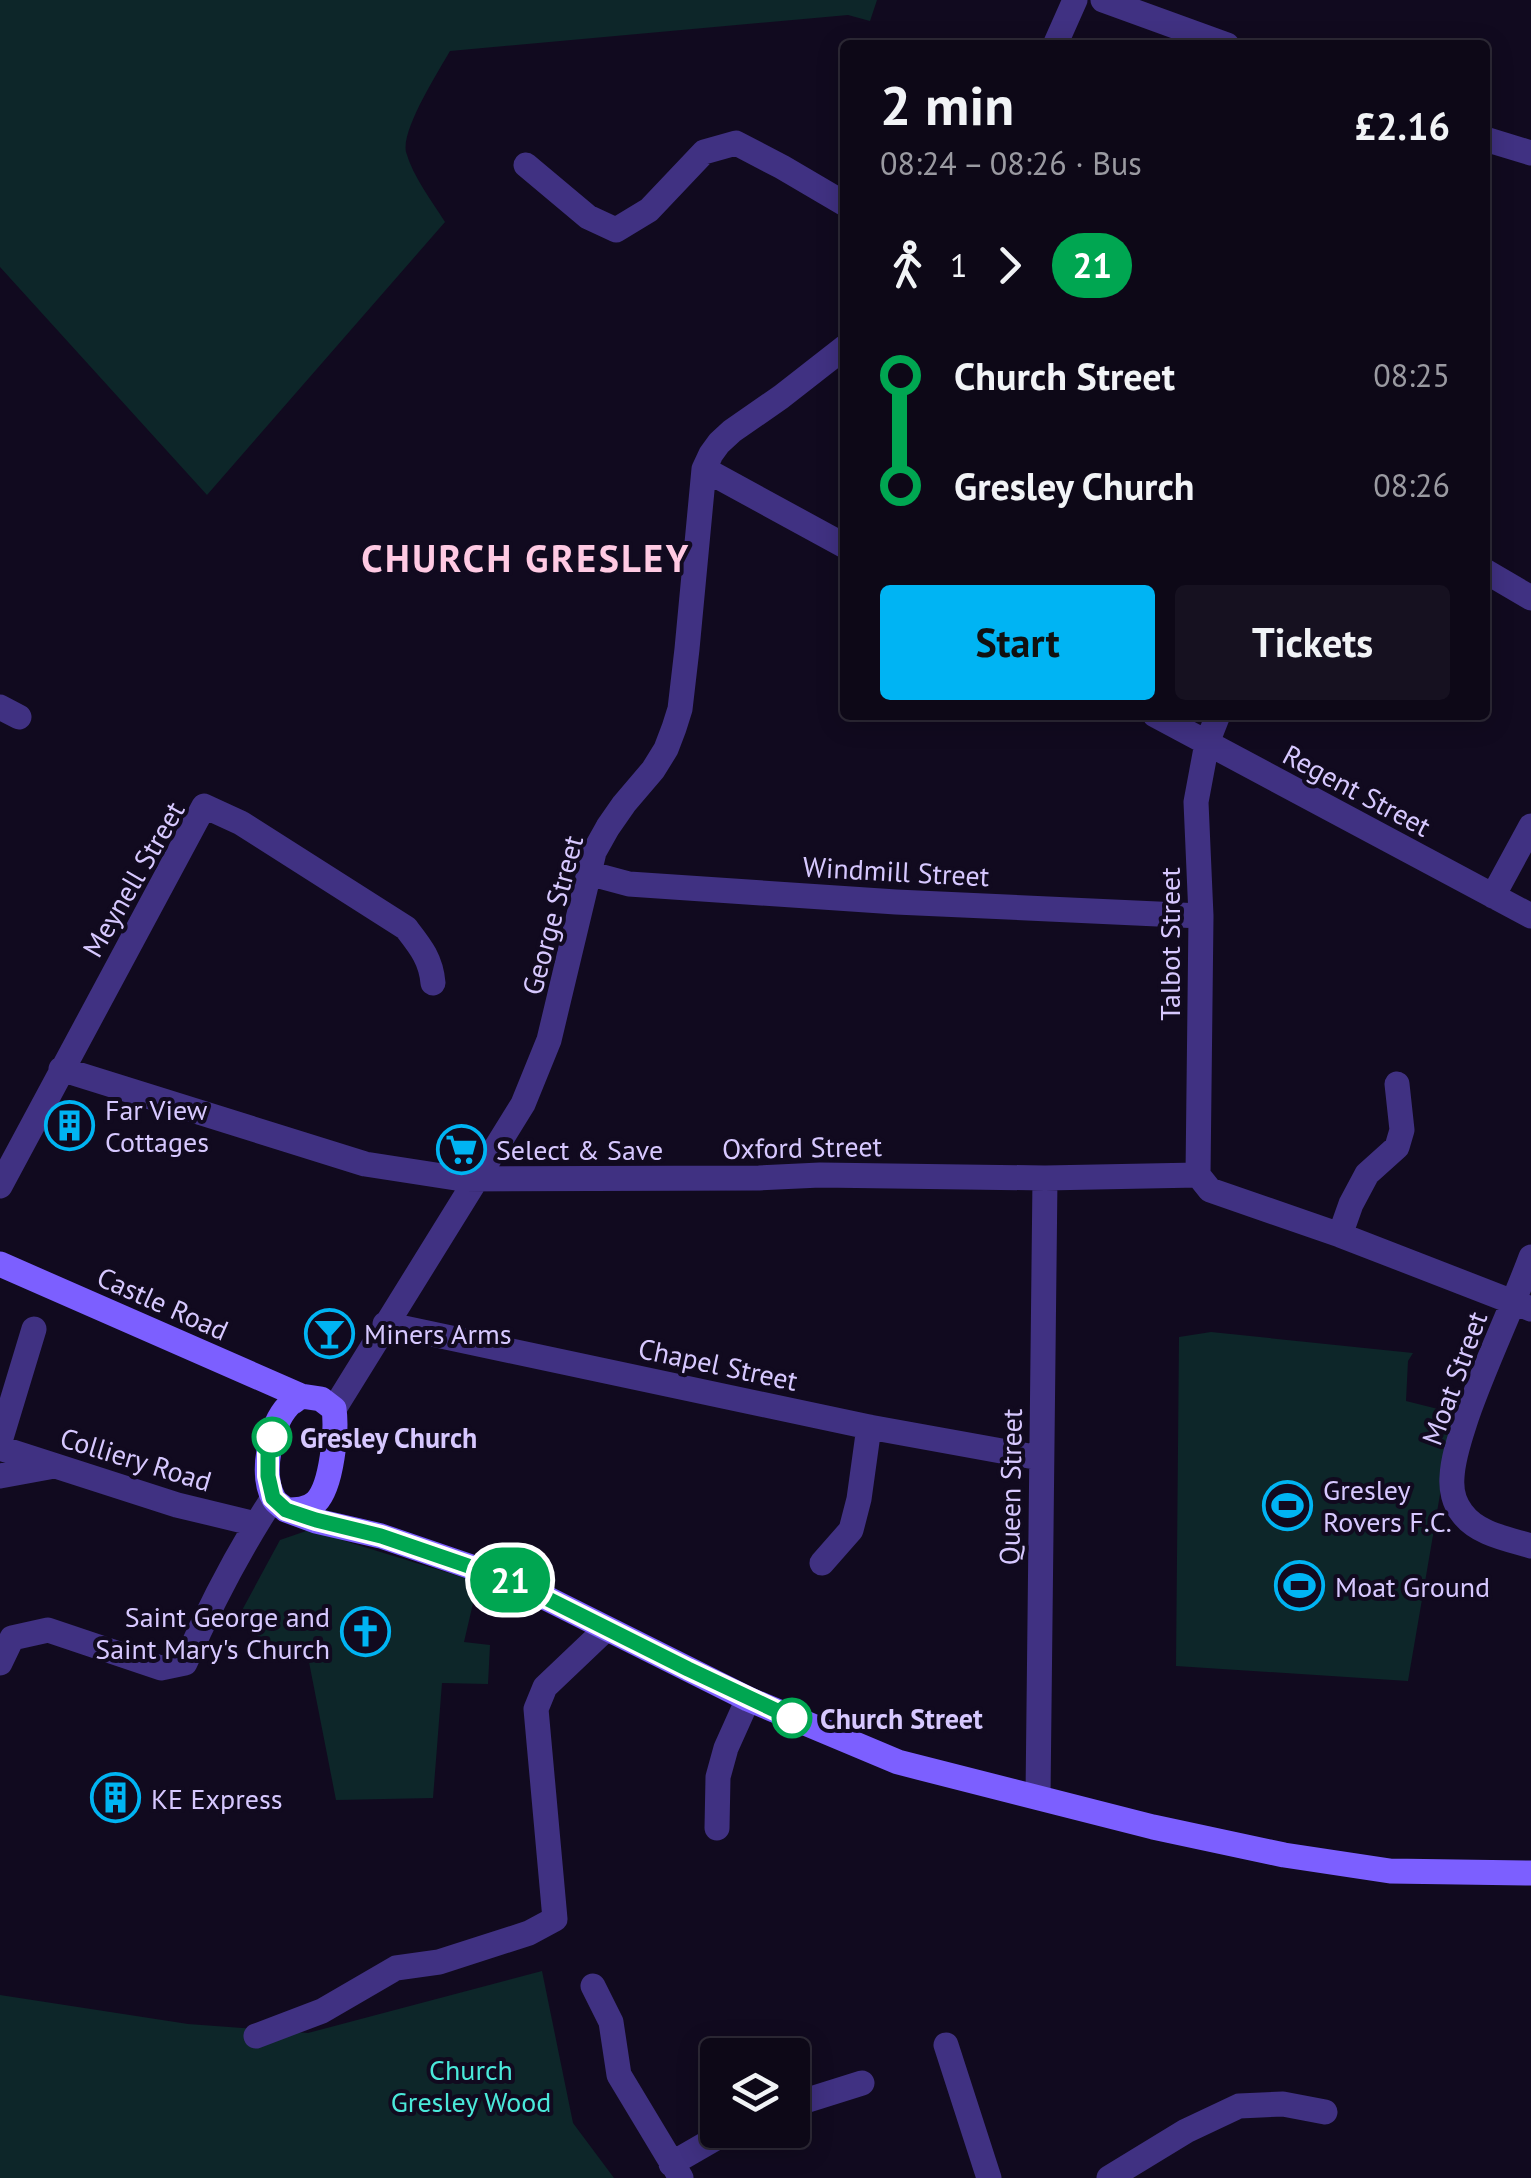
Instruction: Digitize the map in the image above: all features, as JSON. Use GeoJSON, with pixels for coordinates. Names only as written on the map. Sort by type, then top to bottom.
{"type":"FeatureCollection","features":[{"type":"Feature","properties":{"kind":"street"},"geometry":{"type":"LineString","coordinates":[[1057,40],[1075,0]]}},
{"type":"Feature","properties":{"kind":"street"},"geometry":{"type":"LineString","coordinates":[[1102,0],[1213,40]]}},
{"type":"Feature","properties":{"kind":"street"},"geometry":{"type":"LineString","coordinates":[[1490,140],[1531,154]]}},
{"type":"Feature","properties":{"kind":"street"},"geometry":{"type":"LineString","coordinates":[[526,166],[588,216],[616,230],[649,210],[704,152],[736,143],[840,201]]}},
{"type":"Feature","properties":{"kind":"street"},"geometry":{"type":"LineString","coordinates":[[840,351],[719,443],[704,468],[840,543]]}},
{"type":"Feature","properties":{"kind":"street","name":"George Street"},"geometry":{"type":"LineString","coordinates":[[334,1409],[523,1104],[549,1040],[594,852],[666,749],[677,719],[704,468]]}},
{"type":"Feature","properties":{"kind":"street"},"geometry":{"type":"LineString","coordinates":[[1490,574],[1531,598]]}},
{"type":"Feature","properties":{"kind":"street","name":"Regent Street"},"geometry":{"type":"LineString","coordinates":[[1164,720],[1531,916]]}},
{"type":"Feature","properties":{"kind":"street","name":"Talbot Street"},"geometry":{"type":"LineString","coordinates":[[1198,1175],[1201,916],[1196,802],[1207,744],[1216,720]]}},
{"type":"Feature","properties":{"kind":"street","name":"Meynell Street"},"geometry":{"type":"LineString","coordinates":[[0,1186],[204,806],[241,824],[406,928],[430,963],[433,983]]}},
{"type":"Feature","properties":{"kind":"street"},"geometry":{"type":"LineString","coordinates":[[1493,896],[1531,826]]}},
{"type":"Feature","properties":{"kind":"street","name":"Windmill Street"},"geometry":{"type":"LineString","coordinates":[[588,874],[629,884],[896,902],[1201,916]]}},
{"type":"Feature","properties":{"kind":"street","name":"Oxford Street"},"geometry":{"type":"LineString","coordinates":[[61,1069],[364,1164],[462,1179],[1198,1175]]}},
{"type":"Feature","properties":{"kind":"street"},"geometry":{"type":"LineString","coordinates":[[1340,1235],[1367,1174],[1398,1147],[1402,1130],[1397,1084]]}},
{"type":"Feature","properties":{"kind":"street"},"geometry":{"type":"LineString","coordinates":[[1198,1175],[1210,1190],[1340,1235],[1522,1306]]}},
{"type":"Feature","properties":{"kind":"street","name":"Queen Street"},"geometry":{"type":"LineString","coordinates":[[1038,1797],[1045,1178]]}},
{"type":"Feature","properties":{"kind":"street","name":"Moat Street"},"geometry":{"type":"LineString","coordinates":[[1531,1257],[1522,1306],[1476,1390],[1458,1442],[1452,1475],[1453,1495],[1460,1512],[1470,1522],[1490,1534],[1531,1546]]}},
{"type":"Feature","properties":{"kind":"street","name":"Castle Road"},"geometry":{"type":"LineString","coordinates":[[0,1264],[301,1396],[321,1399],[334,1409]]}},
{"type":"Feature","properties":{"kind":"street","name":"Chapel Street"},"geometry":{"type":"LineString","coordinates":[[385,1324],[869,1427],[1040,1458]]}},
{"type":"Feature","properties":{"kind":"street"},"geometry":{"type":"LineString","coordinates":[[0,1444],[34,1329]]}},
{"type":"Feature","properties":{"kind":"street"},"geometry":{"type":"LineString","coordinates":[[301,1396],[288,1404],[268,1452],[268,1476],[279,1504],[316,1520],[381,1536],[512,1581],[748,1698],[898,1762],[1284,1855],[1390,1871],[1531,1873]]}},
{"type":"Feature","properties":{"kind":"street"},"geometry":{"type":"LineString","coordinates":[[279,1504],[301,1510],[317,1501],[325,1484],[336,1426],[334,1409]]}},
{"type":"Feature","properties":{"kind":"street"},"geometry":{"type":"LineString","coordinates":[[822,1563],[851,1530],[869,1427]]}},
{"type":"Feature","properties":{"kind":"street","name":"Colliery Road"},"geometry":{"type":"LineString","coordinates":[[0,1444],[177,1505],[256,1524]]}},
{"type":"Feature","properties":{"kind":"street"},"geometry":{"type":"LineString","coordinates":[[0,1476],[55,1466]]}},
{"type":"Feature","properties":{"kind":"street"},"geometry":{"type":"LineString","coordinates":[[325,1484],[327,1502],[342,1526]]}},
{"type":"Feature","properties":{"kind":"street"},"geometry":{"type":"LineString","coordinates":[[0,1663],[12,1638],[48,1630],[161,1668],[185,1663],[256,1524],[279,1504]]}},
{"type":"Feature","properties":{"kind":"street"},"geometry":{"type":"LineString","coordinates":[[256,2036],[322,2011],[396,1968],[440,1962],[530,1933],[555,1918],[536,1709],[545,1687],[606,1629]]}},
{"type":"Feature","properties":{"kind":"street"},"geometry":{"type":"LineString","coordinates":[[717,1828],[718,1777],[748,1698]]}},
{"type":"Feature","properties":{"kind":"street"},"geometry":{"type":"LineString","coordinates":[[593,1986],[611,2022],[619,2075],[676,2171],[706,2148]]}},
{"type":"Feature","properties":{"kind":"street"},"geometry":{"type":"LineString","coordinates":[[946,2045],[989,2178]]}},
{"type":"Feature","properties":{"kind":"street"},"geometry":{"type":"LineString","coordinates":[[810,2099],[862,2083]]}},
{"type":"Feature","properties":{"kind":"street"},"geometry":{"type":"LineString","coordinates":[[1109,2178],[1186,2131],[1239,2106],[1282,2104],[1326,2112]]}},
{"type":"Feature","properties":{"kind":"green space"},"geometry":{"type":"Polygon","coordinates":[[[0,0],[877,0],[870,21],[848,15],[450,51],[422,101],[406,142],[413,171],[445,222],[207,495],[0,267],[0,0]]]}},
{"type":"Feature","properties":{"kind":"green space","name":"Moat Ground"},"geometry":{"type":"Polygon","coordinates":[[[1211,1332],[1413,1353],[1408,1361],[1406,1401],[1454,1413],[1408,1681],[1176,1666],[1179,1337],[1211,1332]]]}},
{"type":"Feature","properties":{"kind":"green space"},"geometry":{"type":"Polygon","coordinates":[[[309,1530],[478,1582],[464,1642],[490,1645],[488,1684],[442,1683],[433,1798],[336,1800],[308,1657],[252,1642],[261,1622],[240,1614],[280,1540],[309,1530]]]}},
{"type":"Feature","properties":{"kind":"green space","name":"Church Gresley Wood"},"geometry":{"type":"Polygon","coordinates":[[[542,1971],[573,2123],[614,2178],[0,2178],[0,1995],[188,2024],[308,2033],[542,1971]]]}},
{"type":"Feature","properties":{"kind":"bus line","name":"21"},"geometry":{"type":"LineString","coordinates":[[272,1437],[268,1476],[273,1498],[286,1510],[381,1536],[512,1581],[792,1718]]}},
{"type":"Feature","properties":{"kind":"place","name":"Far View Cottages"},"geometry":{"type":"Point","coordinates":[70,1125]}},
{"type":"Feature","properties":{"kind":"place","name":"Select & Save"},"geometry":{"type":"Point","coordinates":[461,1149]}},
{"type":"Feature","properties":{"kind":"place","name":"Miners Arms"},"geometry":{"type":"Point","coordinates":[329,1333]}},
{"type":"Feature","properties":{"kind":"place","name":"Gresley Church"},"geometry":{"type":"Point","coordinates":[272,1437]}},
{"type":"Feature","properties":{"kind":"place","name":"Gresley Rovers F.C."},"geometry":{"type":"Point","coordinates":[1288,1505]}},
{"type":"Feature","properties":{"kind":"place","name":"Moat Ground"},"geometry":{"type":"Point","coordinates":[1300,1586]}},
{"type":"Feature","properties":{"kind":"place","name":"Saint George and Saint Mary's Church"},"geometry":{"type":"Point","coordinates":[365,1632]}},
{"type":"Feature","properties":{"kind":"place","name":"Church Street"},"geometry":{"type":"Point","coordinates":[792,1718]}},
{"type":"Feature","properties":{"kind":"place","name":"KE Express"},"geometry":{"type":"Point","coordinates":[116,1798]}},
{"type":"Feature","properties":{"kind":"district","name":"CHURCH GRESLEY"},"geometry":{"type":"Point","coordinates":[526,557]}}]}
